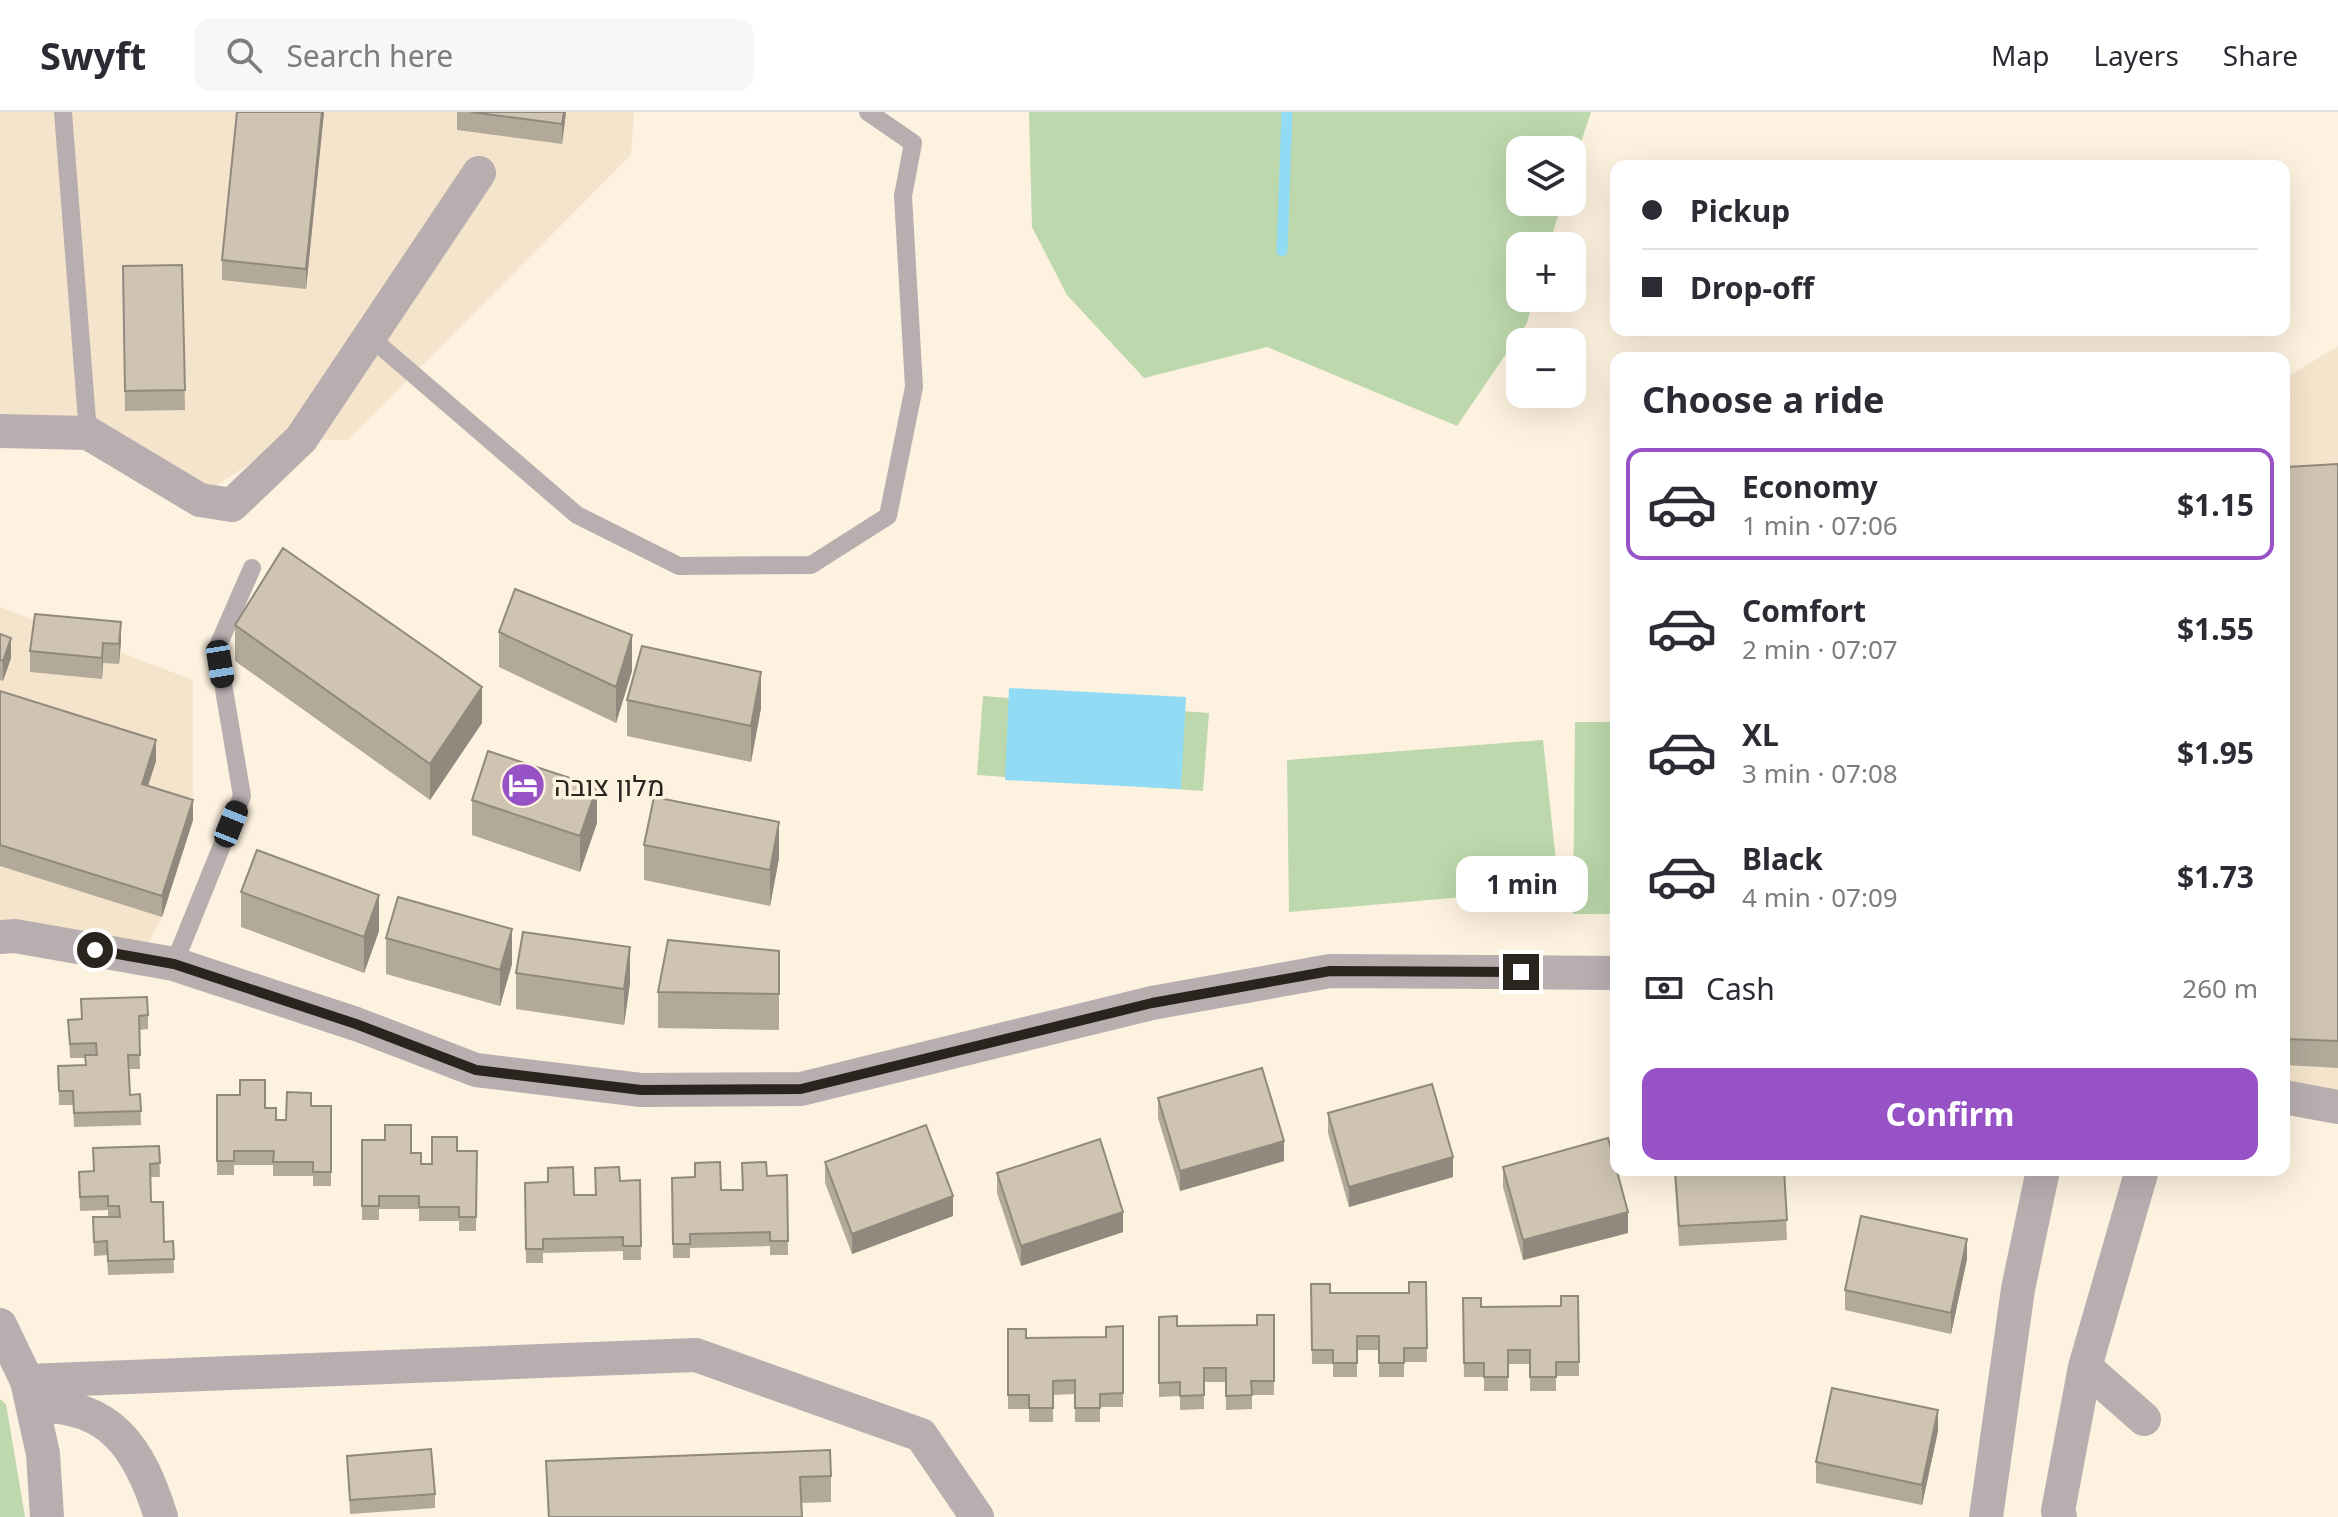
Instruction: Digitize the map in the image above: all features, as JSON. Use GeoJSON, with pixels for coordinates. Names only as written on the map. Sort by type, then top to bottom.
{"type":"FeatureCollection","features":[{"type":"Feature","properties":{"kind":"street"},"geometry":{"type":"LineString","coordinates":[[0,431],[88,433],[200,500],[232,505],[301,439],[479,173]]}},
{"type":"Feature","properties":{"kind":"street"},"geometry":{"type":"LineString","coordinates":[[0,937],[15,936],[174,964],[356,1024],[476,1070],[641,1090],[801,1089],[1152,1003],[1330,971],[1610,973]]}},
{"type":"Feature","properties":{"kind":"street"},"geometry":{"type":"LineString","coordinates":[[2290,1098],[2338,1107]]}},
{"type":"Feature","properties":{"kind":"street"},"geometry":{"type":"LineString","coordinates":[[1986,1517],[2018,1289],[2042,1176]]}},
{"type":"Feature","properties":{"kind":"street"},"geometry":{"type":"LineString","coordinates":[[2060,1517],[2058,1511],[2085,1367],[2140,1176]]}},
{"type":"Feature","properties":{"kind":"street"},"geometry":{"type":"LineString","coordinates":[[0,1325],[30,1393],[43,1454],[47,1517]]}},
{"type":"Feature","properties":{"kind":"street"},"geometry":{"type":"LineString","coordinates":[[30,1393],[696,1355],[921,1435],[977,1517]]}},
{"type":"Feature","properties":{"kind":"street"},"geometry":{"type":"LineString","coordinates":[[2085,1367],[2144,1419]]}},
{"type":"Feature","properties":{"kind":"street"},"geometry":{"type":"LineString","coordinates":[[30,1393],[92,1417],[119,1433],[136,1456],[153,1489],[161,1517]]}},
{"type":"Feature","properties":{"kind":"lane"},"geometry":{"type":"LineString","coordinates":[[63,112],[88,433]]}},
{"type":"Feature","properties":{"kind":"lane"},"geometry":{"type":"LineString","coordinates":[[370,337],[577,515],[679,566],[811,565],[888,516],[914,387],[903,196],[913,143],[868,112]]}},
{"type":"Feature","properties":{"kind":"lane"},"geometry":{"type":"LineString","coordinates":[[174,964],[242,796],[217,648],[252,568]]}},
{"type":"Feature","properties":{"kind":"shaded area"},"geometry":{"type":"Polygon","coordinates":[[[0,112],[634,112],[631,155],[348,440],[301,439],[257,459],[212,488],[88,433],[0,431],[0,112]]]}},
{"type":"Feature","properties":{"kind":"shaded area"},"geometry":{"type":"Polygon","coordinates":[[[2338,346],[2338,1110],[2290,1102],[2290,375],[2338,346]]]}},
{"type":"Feature","properties":{"kind":"shaded area"},"geometry":{"type":"Polygon","coordinates":[[[0,607],[193,680],[193,820],[162,917],[146,948],[0,942],[0,607]]]}},
{"type":"Feature","properties":{"kind":"green space"},"geometry":{"type":"Polygon","coordinates":[[[1029,112],[1591,112],[1583,136],[1506,136],[1506,216],[1558,216],[1553,232],[1506,232],[1506,312],[1530,312],[1524,328],[1506,328],[1506,354],[1457,426],[1267,347],[1144,378],[1067,295],[1032,227],[1029,112]]]}},
{"type":"Feature","properties":{"kind":"green space"},"geometry":{"type":"Polygon","coordinates":[[[983,696],[1209,713],[1203,791],[977,775],[983,696]]]}},
{"type":"Feature","properties":{"kind":"green space"},"geometry":{"type":"Polygon","coordinates":[[[1575,722],[1610,722],[1610,914],[1573,914],[1575,722]]]}},
{"type":"Feature","properties":{"kind":"green space"},"geometry":{"type":"Polygon","coordinates":[[[1543,740],[1559,889],[1289,912],[1287,760],[1543,740]]]}},
{"type":"Feature","properties":{"kind":"green space"},"geometry":{"type":"Polygon","coordinates":[[[0,1399],[6,1404],[25,1517],[0,1517],[0,1399]]]}},
{"type":"Feature","properties":{"kind":"water"},"geometry":{"type":"Polygon","coordinates":[[[1009,688],[1186,697],[1181,789],[1005,780],[1009,688]]]}},
{"type":"Feature","properties":{"kind":"building"},"geometry":{"type":"Polygon","coordinates":[[[237,112],[322,112],[306,269],[222,260],[237,112]]]}},
{"type":"Feature","properties":{"kind":"building"},"geometry":{"type":"Polygon","coordinates":[[[471,112],[564,112],[562,124],[471,112]]]}},
{"type":"Feature","properties":{"kind":"building"},"geometry":{"type":"Polygon","coordinates":[[[182,265],[185,390],[125,391],[123,266],[182,265]]]}},
{"type":"Feature","properties":{"kind":"building"},"geometry":{"type":"Polygon","coordinates":[[[2338,464],[2338,1041],[2290,1039],[2290,467],[2338,464]]]}},
{"type":"Feature","properties":{"kind":"building"},"geometry":{"type":"Polygon","coordinates":[[[283,548],[482,687],[430,764],[235,625],[283,548]]]}},
{"type":"Feature","properties":{"kind":"building"},"geometry":{"type":"Polygon","coordinates":[[[515,589],[632,635],[616,687],[499,632],[515,589]]]}},
{"type":"Feature","properties":{"kind":"building"},"geometry":{"type":"Polygon","coordinates":[[[35,614],[121,622],[119,644],[103,643],[102,658],[30,651],[35,614]]]}},
{"type":"Feature","properties":{"kind":"building"},"geometry":{"type":"Polygon","coordinates":[[[0,634],[11,638],[3,661],[0,660],[0,634]]]}},
{"type":"Feature","properties":{"kind":"building"},"geometry":{"type":"Polygon","coordinates":[[[642,646],[761,672],[751,726],[627,700],[642,646]]]}},
{"type":"Feature","properties":{"kind":"building"},"geometry":{"type":"Polygon","coordinates":[[[0,691],[156,740],[142,784],[193,800],[162,896],[0,845],[0,691]]]}},
{"type":"Feature","properties":{"kind":"building"},"geometry":{"type":"Polygon","coordinates":[[[488,751],[597,787],[580,836],[472,800],[488,751]]]}},
{"type":"Feature","properties":{"kind":"building"},"geometry":{"type":"Polygon","coordinates":[[[654,797],[779,822],[770,870],[644,845],[654,797]]]}},
{"type":"Feature","properties":{"kind":"building"},"geometry":{"type":"Polygon","coordinates":[[[257,850],[379,895],[364,937],[241,892],[257,850]]]}},
{"type":"Feature","properties":{"kind":"building"},"geometry":{"type":"Polygon","coordinates":[[[398,897],[512,929],[500,970],[386,938],[398,897]]]}},
{"type":"Feature","properties":{"kind":"building"},"geometry":{"type":"Polygon","coordinates":[[[523,932],[630,947],[624,989],[516,973],[523,932]]]}},
{"type":"Feature","properties":{"kind":"building"},"geometry":{"type":"Polygon","coordinates":[[[668,940],[779,951],[779,994],[658,992],[668,940]]]}},
{"type":"Feature","properties":{"kind":"building"},"geometry":{"type":"Polygon","coordinates":[[[147,997],[148,1015],[139,1016],[140,1055],[128,1055],[130,1095],[140,1094],[141,1111],[74,1113],[73,1091],[59,1091],[58,1066],[86,1065],[85,1055],[97,1055],[96,1043],[70,1044],[68,1020],[82,1019],[81,999],[147,997]]]}},
{"type":"Feature","properties":{"kind":"building"},"geometry":{"type":"Polygon","coordinates":[[[1262,1068],[1284,1141],[1180,1171],[1158,1098],[1262,1068]]]}},
{"type":"Feature","properties":{"kind":"building"},"geometry":{"type":"Polygon","coordinates":[[[240,1080],[265,1080],[265,1108],[276,1108],[276,1120],[286,1120],[287,1092],[311,1093],[311,1106],[331,1106],[331,1172],[313,1172],[313,1162],[273,1162],[274,1151],[234,1151],[234,1161],[217,1161],[217,1095],[240,1095],[240,1080]]]}},
{"type":"Feature","properties":{"kind":"building"},"geometry":{"type":"Polygon","coordinates":[[[1432,1084],[1453,1157],[1349,1187],[1328,1113],[1432,1084]]]}},
{"type":"Feature","properties":{"kind":"building"},"geometry":{"type":"Polygon","coordinates":[[[385,1125],[411,1125],[411,1153],[421,1153],[421,1164],[432,1164],[432,1137],[457,1137],[457,1151],[477,1151],[476,1217],[459,1217],[459,1207],[419,1207],[419,1196],[379,1196],[379,1206],[362,1206],[362,1140],[385,1140],[385,1125]]]}},
{"type":"Feature","properties":{"kind":"building"},"geometry":{"type":"Polygon","coordinates":[[[926,1125],[953,1196],[852,1234],[825,1162],[926,1125]]]}},
{"type":"Feature","properties":{"kind":"building"},"geometry":{"type":"Polygon","coordinates":[[[1608,1138],[1610,1176],[1618,1176],[1628,1212],[1523,1240],[1503,1167],[1608,1138]]]}},
{"type":"Feature","properties":{"kind":"building"},"geometry":{"type":"Polygon","coordinates":[[[1100,1139],[1123,1212],[1021,1246],[997,1173],[1100,1139]]]}},
{"type":"Feature","properties":{"kind":"building"},"geometry":{"type":"Polygon","coordinates":[[[159,1146],[160,1163],[150,1164],[151,1202],[163,1202],[164,1242],[173,1241],[174,1259],[108,1261],[107,1241],[94,1242],[93,1217],[120,1217],[119,1206],[108,1206],[108,1196],[80,1197],[79,1172],[94,1171],[93,1148],[159,1146]]]}},
{"type":"Feature","properties":{"kind":"building"},"geometry":{"type":"Polygon","coordinates":[[[720,1162],[721,1190],[743,1190],[742,1163],[766,1162],[767,1176],[787,1175],[788,1241],[770,1241],[770,1232],[690,1234],[690,1244],[673,1244],[672,1178],[695,1177],[695,1163],[720,1162]]]}},
{"type":"Feature","properties":{"kind":"building"},"geometry":{"type":"Polygon","coordinates":[[[573,1167],[574,1195],[596,1195],[595,1168],[619,1167],[620,1181],[640,1180],[641,1246],[623,1246],[623,1237],[543,1239],[543,1249],[526,1249],[525,1183],[548,1182],[548,1168],[573,1167]]]}},
{"type":"Feature","properties":{"kind":"building"},"geometry":{"type":"Polygon","coordinates":[[[1675,1176],[1784,1176],[1787,1220],[1679,1226],[1675,1176]]]}},
{"type":"Feature","properties":{"kind":"building"},"geometry":{"type":"Polygon","coordinates":[[[1861,1216],[1967,1239],[1951,1313],[1845,1290],[1861,1216]]]}},
{"type":"Feature","properties":{"kind":"building"},"geometry":{"type":"Polygon","coordinates":[[[1409,1282],[1426,1282],[1427,1348],[1404,1348],[1404,1363],[1379,1363],[1379,1336],[1357,1336],[1357,1363],[1333,1363],[1333,1350],[1312,1350],[1311,1284],[1330,1284],[1330,1293],[1409,1293],[1409,1282]]]}},
{"type":"Feature","properties":{"kind":"building"},"geometry":{"type":"Polygon","coordinates":[[[1561,1296],[1578,1296],[1579,1362],[1556,1362],[1556,1377],[1530,1377],[1530,1350],[1508,1350],[1508,1377],[1484,1377],[1484,1363],[1464,1363],[1463,1298],[1481,1298],[1481,1307],[1561,1306],[1561,1296]]]}},
{"type":"Feature","properties":{"kind":"building"},"geometry":{"type":"Polygon","coordinates":[[[1257,1315],[1274,1315],[1274,1381],[1251,1381],[1252,1395],[1226,1396],[1226,1368],[1204,1368],[1204,1395],[1180,1396],[1180,1382],[1159,1383],[1159,1317],[1177,1316],[1177,1326],[1257,1325],[1257,1315]]]}},
{"type":"Feature","properties":{"kind":"building"},"geometry":{"type":"Polygon","coordinates":[[[1123,1326],[1123,1393],[1100,1394],[1100,1408],[1075,1408],[1075,1380],[1053,1381],[1053,1408],[1029,1408],[1029,1395],[1008,1395],[1008,1329],[1026,1329],[1026,1338],[1106,1337],[1106,1327],[1123,1326]]]}},
{"type":"Feature","properties":{"kind":"building"},"geometry":{"type":"Polygon","coordinates":[[[1832,1388],[1938,1410],[1922,1485],[1816,1462],[1832,1388]]]}},
{"type":"Feature","properties":{"kind":"building"},"geometry":{"type":"Polygon","coordinates":[[[431,1449],[435,1494],[350,1500],[347,1456],[431,1449]]]}},
{"type":"Feature","properties":{"kind":"building"},"geometry":{"type":"Polygon","coordinates":[[[830,1450],[831,1476],[800,1477],[802,1517],[549,1517],[546,1461],[830,1450]]]}},
{"type":"Feature","properties":{"kind":"waterway"},"geometry":{"type":"LineString","coordinates":[[1282,251],[1287,112]]}},
{"type":"Feature","properties":{"kind":"place","name":"מלון צובה"},"geometry":{"type":"Point","coordinates":[523,785]}},
{"type":"Feature","properties":{"kind":"route"},"geometry":{"type":"LineString","coordinates":[[95,950],[174,964],[356,1024],[476,1070],[641,1090],[801,1089],[1152,1003],[1330,971],[1521,972]]}}]}
